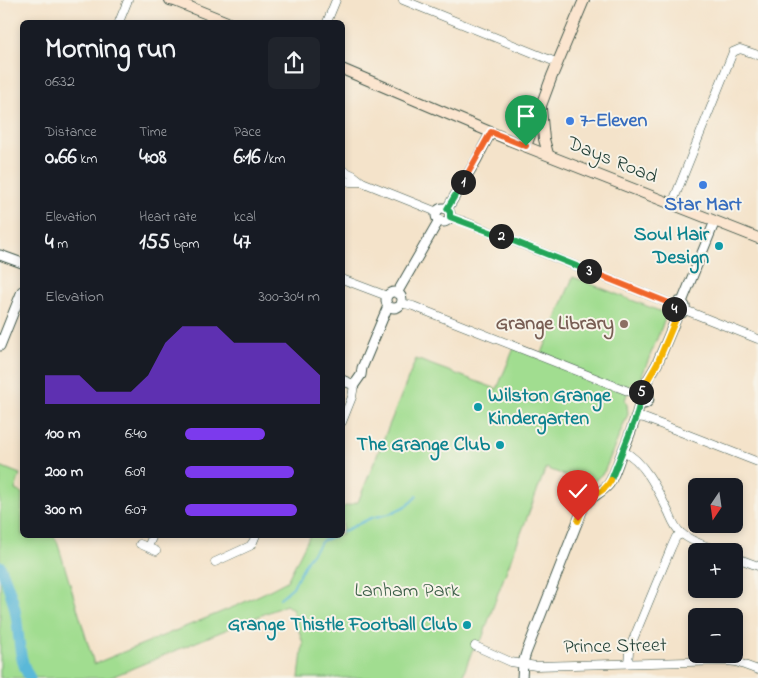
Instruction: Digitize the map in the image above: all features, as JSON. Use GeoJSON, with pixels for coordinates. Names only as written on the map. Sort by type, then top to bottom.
{"type":"FeatureCollection","features":[{"type":"Feature","properties":{"kind":"main road"},"geometry":{"type":"LineString","coordinates":[[173,0],[222,20]]}},
{"type":"Feature","properties":{"kind":"main road"},"geometry":{"type":"LineString","coordinates":[[526,146],[584,0]]}},
{"type":"Feature","properties":{"kind":"main road","name":"Days Road"},"geometry":{"type":"LineString","coordinates":[[345,70],[491,132],[758,238]]}},
{"type":"Feature","properties":{"kind":"main road"},"geometry":{"type":"LineString","coordinates":[[541,106],[544,139],[548,154]]}},
{"type":"Feature","properties":{"kind":"street"},"geometry":{"type":"LineString","coordinates":[[120,20],[128,0]]}},
{"type":"Feature","properties":{"kind":"street"},"geometry":{"type":"LineString","coordinates":[[328,20],[336,0]]}},
{"type":"Feature","properties":{"kind":"street"},"geometry":{"type":"LineString","coordinates":[[403,0],[558,63]]}},
{"type":"Feature","properties":{"kind":"street"},"geometry":{"type":"LineString","coordinates":[[672,204],[731,56],[740,46],[758,55]]}},
{"type":"Feature","properties":{"kind":"street"},"geometry":{"type":"LineString","coordinates":[[345,171],[362,182],[438,216],[445,221],[491,132]]}},
{"type":"Feature","properties":{"kind":"street"},"geometry":{"type":"LineString","coordinates":[[345,181],[362,182]]}},
{"type":"Feature","properties":{"kind":"street"},"geometry":{"type":"LineString","coordinates":[[448,213],[463,221],[758,339]]}},
{"type":"Feature","properties":{"kind":"street"},"geometry":{"type":"LineString","coordinates":[[397,293],[438,216]]}},
{"type":"Feature","properties":{"kind":"street"},"geometry":{"type":"LineString","coordinates":[[522,678],[523,663],[533,634],[583,508],[589,499],[603,490],[608,484],[636,417],[646,383],[657,364],[714,221]]}},
{"type":"Feature","properties":{"kind":"street"},"geometry":{"type":"LineString","coordinates":[[0,255],[20,262]]}},
{"type":"Feature","properties":{"kind":"street"},"geometry":{"type":"LineString","coordinates":[[345,280],[387,296]]}},
{"type":"Feature","properties":{"kind":"street"},"geometry":{"type":"LineString","coordinates":[[345,414],[352,397],[354,385],[361,375],[362,368],[388,306],[387,296],[391,292],[397,293],[401,297],[401,303],[396,308],[388,306]]}},
{"type":"Feature","properties":{"kind":"street"},"geometry":{"type":"LineString","coordinates":[[0,346],[20,296]]}},
{"type":"Feature","properties":{"kind":"street"},"geometry":{"type":"LineString","coordinates":[[401,303],[413,306],[641,396]]}},
{"type":"Feature","properties":{"kind":"street"},"geometry":{"type":"LineString","coordinates":[[345,381],[354,385]]}},
{"type":"Feature","properties":{"kind":"street"},"geometry":{"type":"LineString","coordinates":[[636,417],[668,426],[758,462]]}},
{"type":"Feature","properties":{"kind":"street"},"geometry":{"type":"LineString","coordinates":[[623,451],[633,458],[645,471],[677,529],[698,543]]}},
{"type":"Feature","properties":{"kind":"street"},"geometry":{"type":"LineString","coordinates":[[628,663],[630,647],[676,537],[682,534]]}},
{"type":"Feature","properties":{"kind":"street"},"geometry":{"type":"LineString","coordinates":[[151,538],[144,546],[156,550]]}},
{"type":"Feature","properties":{"kind":"street"},"geometry":{"type":"LineString","coordinates":[[215,562],[250,546],[254,538]]}},
{"type":"Feature","properties":{"kind":"street"},"geometry":{"type":"LineString","coordinates":[[743,560],[758,566]]}},
{"type":"Feature","properties":{"kind":"street","name":"Prince Street"},"geometry":{"type":"LineString","coordinates":[[475,646],[511,662],[540,666],[726,661],[736,662],[758,670]]}},
{"type":"Feature","properties":{"kind":"green space","name":"Lanham Park"},"geometry":{"type":"Polygon","coordinates":[[[573,277],[667,314],[641,378],[631,383],[625,400],[628,414],[604,472],[590,485],[546,468],[482,639],[472,651],[462,678],[299,678],[303,643],[292,609],[286,605],[109,678],[0,678],[0,466],[20,474],[15,490],[20,492],[20,538],[55,538],[57,541],[94,664],[236,606],[287,581],[308,538],[345,538],[345,506],[358,502],[416,359],[497,389],[514,348],[540,358],[573,277]]]}},
{"type":"Feature","properties":{"kind":"waterway"},"geometry":{"type":"LineString","coordinates":[[345,531],[371,518],[389,514],[408,505],[417,496]]}},
{"type":"Feature","properties":{"kind":"waterway"},"geometry":{"type":"LineString","coordinates":[[280,598],[293,587],[307,560],[322,541],[329,538]]}},
{"type":"Feature","properties":{"kind":"waterway"},"geometry":{"type":"LineString","coordinates":[[0,566],[14,604],[21,654],[30,678]]}},
{"type":"Feature","properties":{"kind":"place","name":"7-Eleven"},"geometry":{"type":"Point","coordinates":[570,121]}},
{"type":"Feature","properties":{"kind":"place","name":"Star Mart"},"geometry":{"type":"Point","coordinates":[703,185]}},
{"type":"Feature","properties":{"kind":"place","name":"Soul Hair Design"},"geometry":{"type":"Point","coordinates":[719,246]}},
{"type":"Feature","properties":{"kind":"place","name":"Grange Library"},"geometry":{"type":"Point","coordinates":[624,324]}},
{"type":"Feature","properties":{"kind":"place","name":"Wilston Grange Kindergarten"},"geometry":{"type":"Point","coordinates":[478,407]}},
{"type":"Feature","properties":{"kind":"place","name":"The Grange Club"},"geometry":{"type":"Point","coordinates":[500,445]}},
{"type":"Feature","properties":{"kind":"place","name":"Grange Thistle Football Club"},"geometry":{"type":"Point","coordinates":[467,625]}},
{"type":"Feature","properties":{"kind":"route"},"geometry":{"type":"LineString","coordinates":[[526,146],[491,132],[447,209],[450,212],[450,217],[674,305],[674,310],[678,314],[657,364],[646,383],[644,392],[640,392],[638,395],[640,402],[636,417],[613,476],[603,490],[589,499],[578,521]]}}]}
